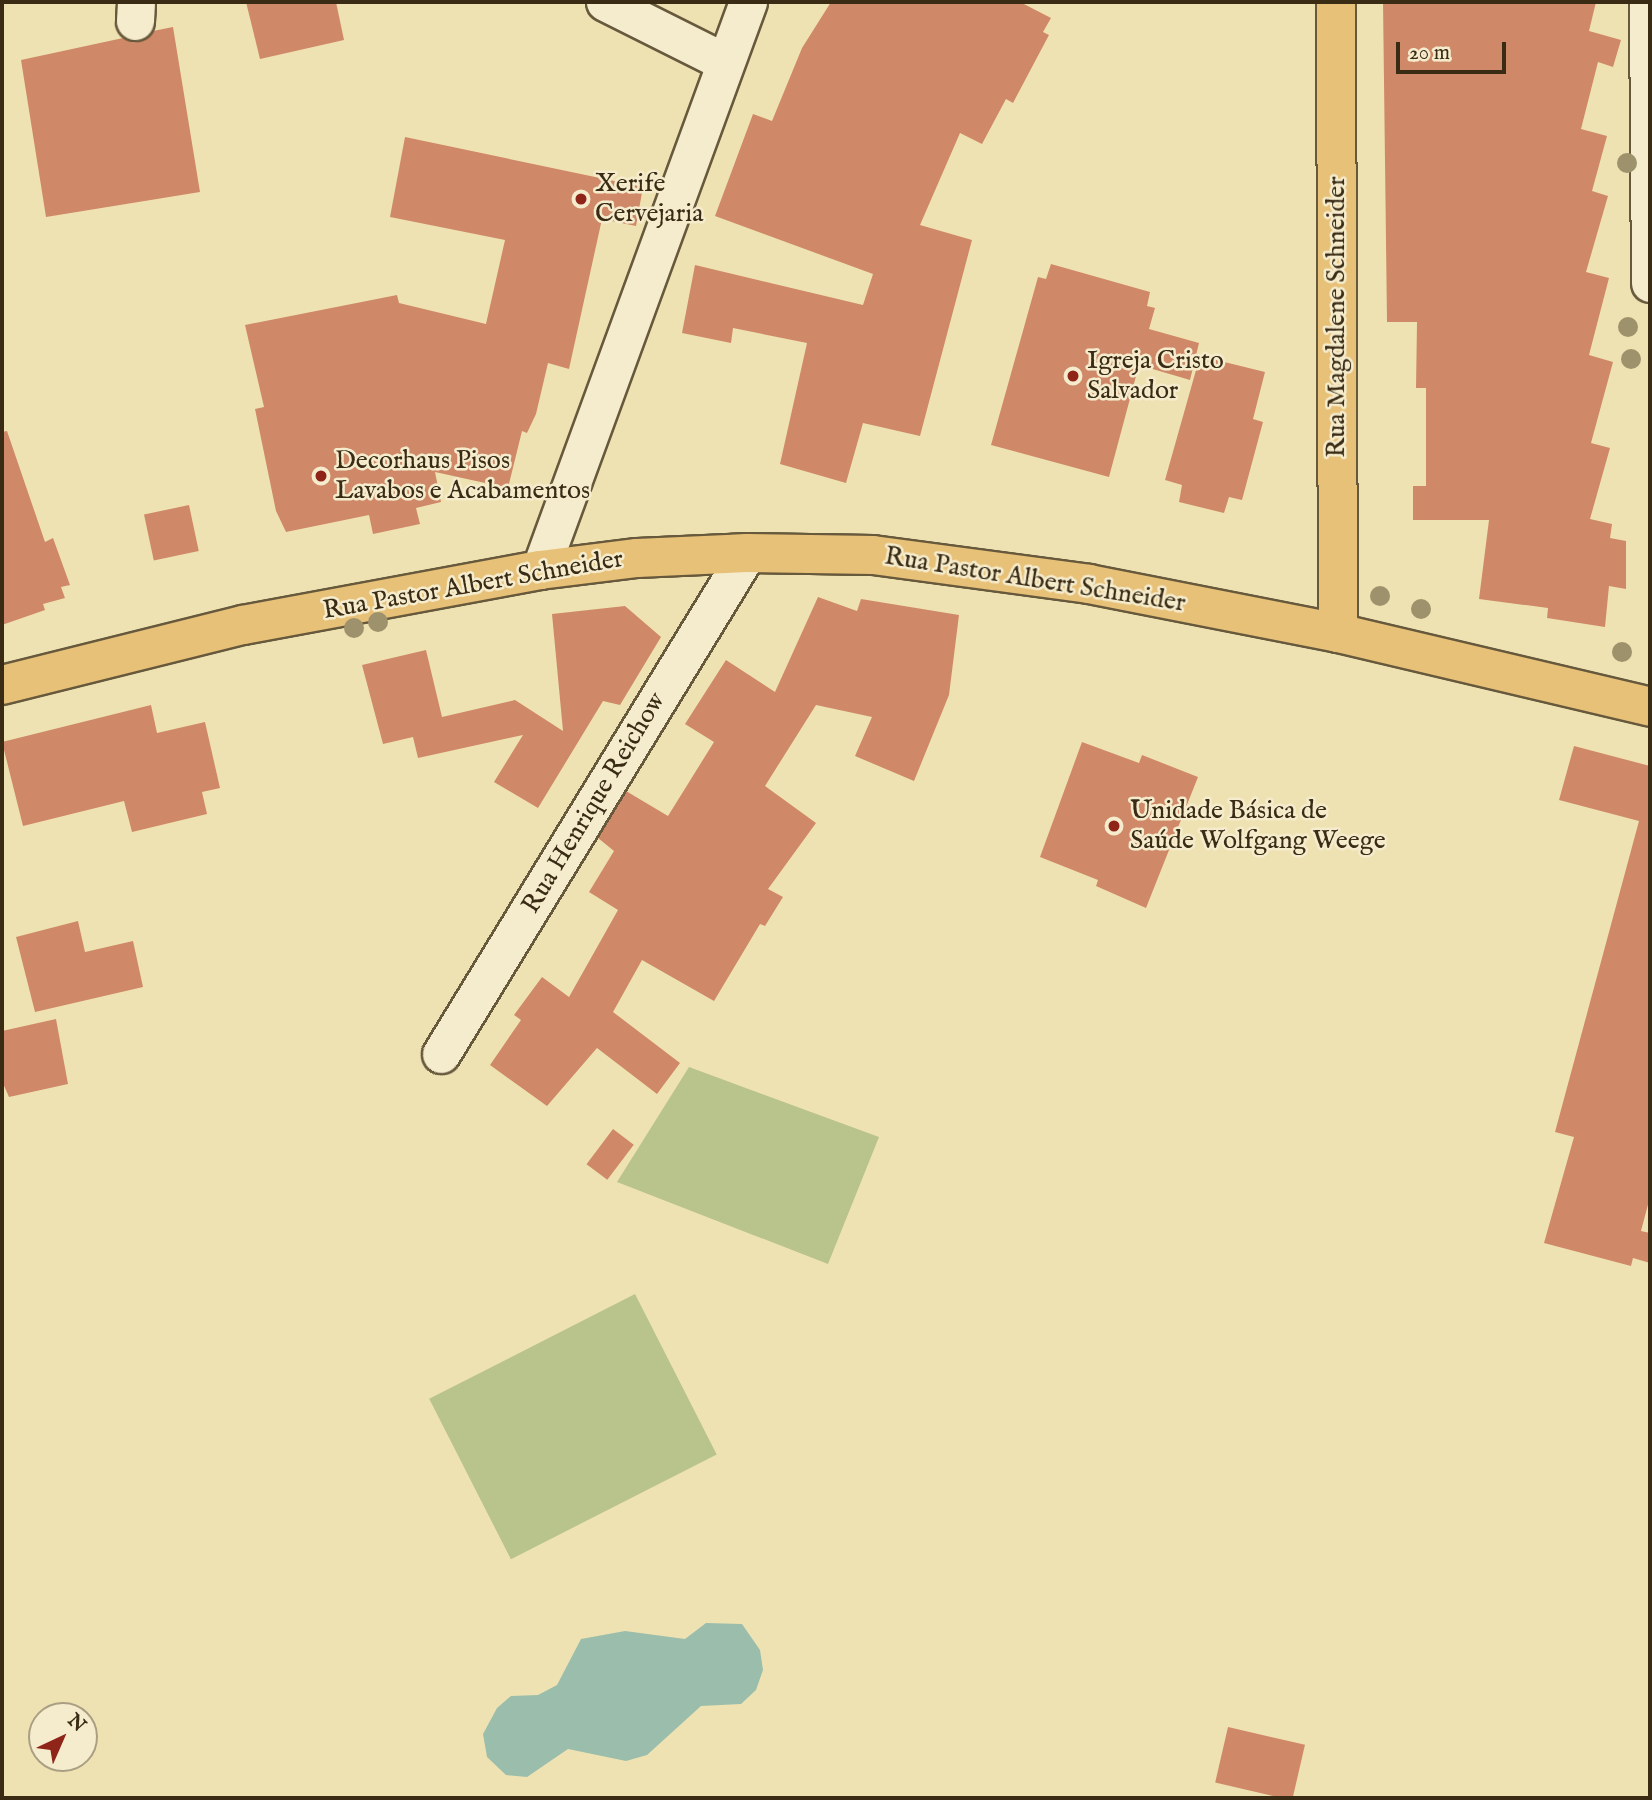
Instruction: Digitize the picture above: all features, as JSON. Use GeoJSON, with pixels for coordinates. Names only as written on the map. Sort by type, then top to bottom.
{"type":"FeatureCollection","features":[{"type":"Feature","properties":{"kind":"main road","name":"Rua Magdalene Schneider"},"geometry":{"type":"LineString","coordinates":[[1336,2],[1338,633]]}},
{"type":"Feature","properties":{"kind":"main road","name":"Rua Pastor Albert Schneider"},"geometry":{"type":"LineString","coordinates":[[2,685],[243,625],[540,570],[637,558],[747,553],[873,555],[972,566],[1338,633],[1650,708]]}},
{"type":"Feature","properties":{"kind":"street"},"geometry":{"type":"LineString","coordinates":[[605,2],[725,62]]}},
{"type":"Feature","properties":{"kind":"street"},"geometry":{"type":"LineString","coordinates":[[540,570],[748,2]]}},
{"type":"Feature","properties":{"kind":"street"},"geometry":{"type":"LineString","coordinates":[[1648,2],[1650,284]]}},
{"type":"Feature","properties":{"kind":"street","name":"Rua Henrique Reichow"},"geometry":{"type":"LineString","coordinates":[[442,1054],[747,553]]}},
{"type":"Feature","properties":{"kind":"green space"},"geometry":{"type":"Polygon","coordinates":[[[689,1067],[879,1137],[828,1264],[617,1182],[689,1067]]]}},
{"type":"Feature","properties":{"kind":"green space"},"geometry":{"type":"Polygon","coordinates":[[[635,1294],[717,1454],[511,1559],[429,1399],[635,1294]]]}},
{"type":"Feature","properties":{"kind":"shaded area"},"geometry":{"type":"Polygon","coordinates":[[[706,1623],[742,1624],[760,1650],[763,1670],[756,1690],[741,1704],[701,1706],[647,1755],[626,1761],[568,1749],[527,1777],[506,1775],[487,1757],[483,1734],[497,1708],[511,1696],[538,1695],[557,1685],[581,1639],[625,1631],[685,1639],[706,1623]]]}},
{"type":"Feature","properties":{"kind":"building"},"geometry":{"type":"Polygon","coordinates":[[[246,2],[336,2],[344,40],[260,59],[246,2]]]}},
{"type":"Feature","properties":{"kind":"building"},"geometry":{"type":"Polygon","coordinates":[[[831,2],[1020,2],[1051,18],[1043,32],[1049,35],[1013,103],[1006,99],[982,144],[960,133],[920,225],[972,240],[920,436],[863,423],[846,483],[780,464],[807,343],[733,328],[731,343],[682,333],[695,265],[863,305],[873,274],[715,216],[753,114],[772,121],[802,48],[831,2]]]}},
{"type":"Feature","properties":{"kind":"building"},"geometry":{"type":"Polygon","coordinates":[[[1383,2],[1596,2],[1589,31],[1621,40],[1613,67],[1598,62],[1581,129],[1607,136],[1592,191],[1608,196],[1586,272],[1609,278],[1589,355],[1613,362],[1591,443],[1610,448],[1590,519],[1612,524],[1610,538],[1626,541],[1626,589],[1609,586],[1605,627],[1547,618],[1548,608],[1479,599],[1489,520],[1413,520],[1413,486],[1426,486],[1426,388],[1416,388],[1417,322],[1387,322],[1383,2]]]}},
{"type":"Feature","properties":{"kind":"building"},"geometry":{"type":"Polygon","coordinates":[[[173,27],[200,192],[46,217],[21,60],[123,38],[144,40],[153,31],[173,27]]]}},
{"type":"Feature","properties":{"kind":"building"},"geometry":{"type":"Polygon","coordinates":[[[405,137],[643,187],[636,226],[602,219],[569,369],[548,363],[536,414],[527,433],[522,431],[508,488],[435,472],[441,502],[416,508],[420,524],[373,534],[369,515],[286,532],[276,511],[255,409],[264,407],[245,325],[397,295],[399,303],[486,324],[505,240],[390,217],[405,137]]]}},
{"type":"Feature","properties":{"kind":"building","name":"Igreja Cristo Salvador"},"geometry":{"type":"Polygon","coordinates":[[[1051,264],[1150,292],[1147,306],[1155,308],[1149,329],[1199,343],[1190,380],[1139,365],[1109,477],[991,445],[1038,277],[1046,279],[1051,264]]]}},
{"type":"Feature","properties":{"kind":"building"},"geometry":{"type":"Polygon","coordinates":[[[1200,356],[1265,372],[1253,419],[1263,422],[1242,500],[1229,497],[1224,513],[1179,502],[1182,485],[1165,480],[1200,356]]]}},
{"type":"Feature","properties":{"kind":"building"},"geometry":{"type":"Polygon","coordinates":[[[7,431],[45,542],[53,538],[70,585],[61,587],[65,598],[43,604],[45,610],[2,625],[2,432],[7,431]]]}},
{"type":"Feature","properties":{"kind":"building"},"geometry":{"type":"Polygon","coordinates":[[[189,505],[199,551],[154,561],[144,515],[189,505]]]}},
{"type":"Feature","properties":{"kind":"building"},"geometry":{"type":"Polygon","coordinates":[[[818,597],[857,611],[861,599],[959,615],[949,695],[914,781],[855,756],[872,717],[816,705],[765,786],[816,823],[768,889],[783,897],[765,926],[760,924],[714,1001],[642,960],[613,1012],[680,1063],[657,1094],[597,1048],[547,1106],[490,1065],[521,1020],[514,1015],[542,977],[569,997],[618,910],[589,892],[614,851],[598,838],[626,791],[668,816],[714,742],[685,724],[726,660],[775,692],[818,597]]]}},
{"type":"Feature","properties":{"kind":"building"},"geometry":{"type":"Polygon","coordinates":[[[625,606],[661,637],[620,705],[603,701],[538,808],[494,782],[523,735],[418,758],[413,737],[383,744],[362,665],[426,650],[442,717],[515,700],[563,731],[552,614],[625,606]]]}},
{"type":"Feature","properties":{"kind":"building"},"geometry":{"type":"Polygon","coordinates":[[[151,705],[157,733],[205,722],[220,788],[202,792],[207,814],[132,832],[124,801],[23,826],[2,742],[151,705]]]}},
{"type":"Feature","properties":{"kind":"building","name":"Unidade Básica de Saúde Wolfgang Weege"},"geometry":{"type":"Polygon","coordinates":[[[1082,742],[1139,763],[1142,755],[1198,777],[1146,908],[1096,886],[1098,880],[1040,857],[1082,742]]]}},
{"type":"Feature","properties":{"kind":"building"},"geometry":{"type":"Polygon","coordinates":[[[1574,746],[1650,766],[1650,1197],[1641,1231],[1650,1233],[1650,1263],[1633,1258],[1631,1266],[1544,1243],[1574,1137],[1555,1132],[1639,821],[1559,800],[1574,746]]]}},
{"type":"Feature","properties":{"kind":"building"},"geometry":{"type":"Polygon","coordinates":[[[78,921],[85,952],[133,941],[143,987],[35,1012],[16,937],[78,921]]]}},
{"type":"Feature","properties":{"kind":"building"},"geometry":{"type":"Polygon","coordinates":[[[56,1019],[68,1084],[9,1097],[2,1081],[2,1031],[56,1019]]]}},
{"type":"Feature","properties":{"kind":"building"},"geometry":{"type":"Polygon","coordinates":[[[613,1129],[634,1145],[607,1180],[587,1164],[613,1129]]]}},
{"type":"Feature","properties":{"kind":"building"},"geometry":{"type":"Polygon","coordinates":[[[1228,1727],[1305,1745],[1293,1798],[1215,1783],[1228,1727]]]}},
{"type":"Feature","properties":{"kind":"place","name":"Xerife Cervejaria"},"geometry":{"type":"Point","coordinates":[581,199]}},
{"type":"Feature","properties":{"kind":"place","name":"Igreja Cristo Salvador"},"geometry":{"type":"Point","coordinates":[1073,376]}},
{"type":"Feature","properties":{"kind":"place","name":"Decorhaus Pisos Lavabos e Acabamentos"},"geometry":{"type":"Point","coordinates":[321,476]}},
{"type":"Feature","properties":{"kind":"place","name":"Unidade Básica de Saúde Wolfgang Weege"},"geometry":{"type":"Point","coordinates":[1114,826]}}]}
